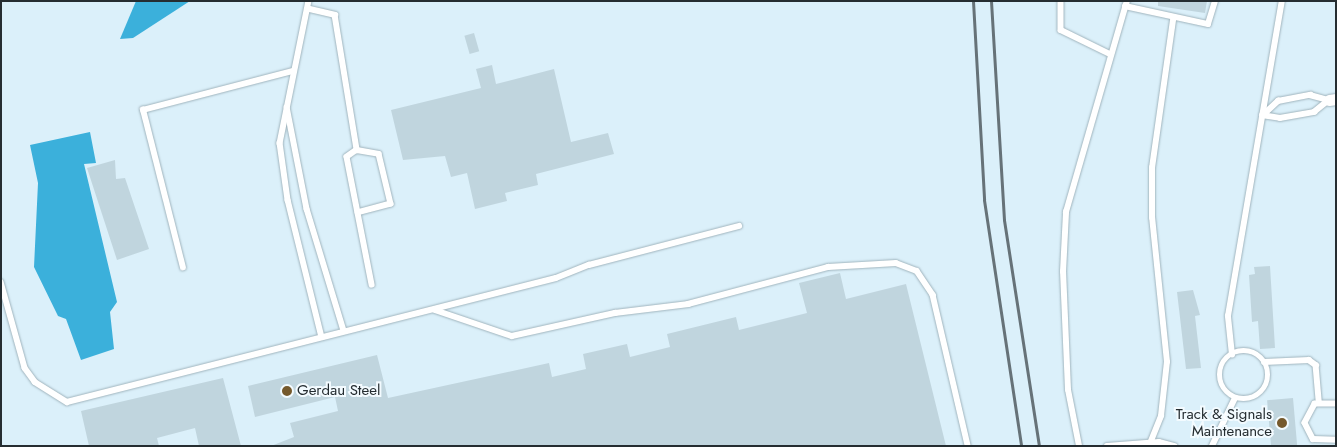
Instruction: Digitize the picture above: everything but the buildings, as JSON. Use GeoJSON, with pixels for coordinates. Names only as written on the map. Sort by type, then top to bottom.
{"type":"FeatureCollection","features":[{"type":"Feature","properties":{"kind":"lane"},"geometry":{"type":"LineString","coordinates":[[309,1],[310,10],[286,100],[280,143],[288,200],[322,337]]}},
{"type":"Feature","properties":{"kind":"lane"},"geometry":{"type":"LineString","coordinates":[[1060,1],[1061,30],[1110,54]]}},
{"type":"Feature","properties":{"kind":"lane"},"geometry":{"type":"LineString","coordinates":[[1079,446],[1068,390],[1063,272],[1066,212],[1110,54],[1126,4],[1173,20],[1208,24],[1215,1]]}},
{"type":"Feature","properties":{"kind":"lane"},"geometry":{"type":"LineString","coordinates":[[1232,355],[1228,316],[1282,1]]}},
{"type":"Feature","properties":{"kind":"lane"},"geometry":{"type":"LineString","coordinates":[[310,10],[335,15],[357,150]]}},
{"type":"Feature","properties":{"kind":"lane"},"geometry":{"type":"LineString","coordinates":[[1150,444],[1161,416],[1167,362],[1152,218],[1152,168],[1173,20]]}},
{"type":"Feature","properties":{"kind":"lane"},"geometry":{"type":"LineString","coordinates":[[183,268],[143,110],[293,70]]}},
{"type":"Feature","properties":{"kind":"lane"},"geometry":{"type":"LineString","coordinates":[[1262,115],[1278,101],[1310,95],[1332,100]]}},
{"type":"Feature","properties":{"kind":"lane"},"geometry":{"type":"LineString","coordinates":[[286,100],[307,209],[344,331]]}},
{"type":"Feature","properties":{"kind":"lane"},"geometry":{"type":"LineString","coordinates":[[1262,115],[1280,118],[1314,112],[1332,100]]}},
{"type":"Feature","properties":{"kind":"lane"},"geometry":{"type":"LineString","coordinates":[[358,213],[390,204],[379,154],[357,150],[347,157],[372,285]]}},
{"type":"Feature","properties":{"kind":"lane"},"geometry":{"type":"LineString","coordinates":[[1,282],[25,368],[35,382],[67,402],[344,331],[435,310],[739,226]]}},
{"type":"Feature","properties":{"kind":"lane"},"geometry":{"type":"LineString","coordinates":[[435,310],[512,336],[615,313],[688,304],[843,264],[896,263],[917,272],[934,295],[968,446]]}},
{"type":"Feature","properties":{"kind":"lane"},"geometry":{"type":"LineString","coordinates":[[1250,352],[1264,362],[1268,373],[1264,388],[1252,398],[1235,398],[1221,379],[1224,363],[1232,355],[1250,352]]}},
{"type":"Feature","properties":{"kind":"lane"},"geometry":{"type":"LineString","coordinates":[[1264,362],[1309,360],[1316,365],[1319,402]]}},
{"type":"Feature","properties":{"kind":"lane"},"geometry":{"type":"LineString","coordinates":[[1212,446],[1235,398]]}},
{"type":"Feature","properties":{"kind":"lane"},"geometry":{"type":"LineString","coordinates":[[1336,404],[1319,402],[1308,411],[1306,429],[1318,442],[1336,440]]}},
{"type":"Feature","properties":{"kind":"lane"},"geometry":{"type":"LineString","coordinates":[[1107,446],[1150,444],[1174,446]]}},
{"type":"Feature","properties":{"kind":"water"},"geometry":{"type":"Polygon","coordinates":[[[136,1],[190,1],[133,38],[120,39],[136,1]]]}},
{"type":"Feature","properties":{"kind":"water"},"geometry":{"type":"Polygon","coordinates":[[[90,132],[96,163],[84,164],[117,302],[110,312],[114,349],[81,360],[66,319],[58,316],[34,267],[38,183],[30,145],[90,132]]]}},
{"type":"Feature","properties":{"kind":"railway"},"geometry":{"type":"LineString","coordinates":[[973,1],[984,200],[1021,446]]}},
{"type":"Feature","properties":{"kind":"railway"},"geometry":{"type":"LineString","coordinates":[[991,1],[1004,220],[1039,446]]}},
{"type":"Feature","properties":{"kind":"place","name":"Gerdau Steel"},"geometry":{"type":"Point","coordinates":[287,391]}},
{"type":"Feature","properties":{"kind":"place","name":"Track & Signals Maintenance"},"geometry":{"type":"Point","coordinates":[1282,423]}}]}
